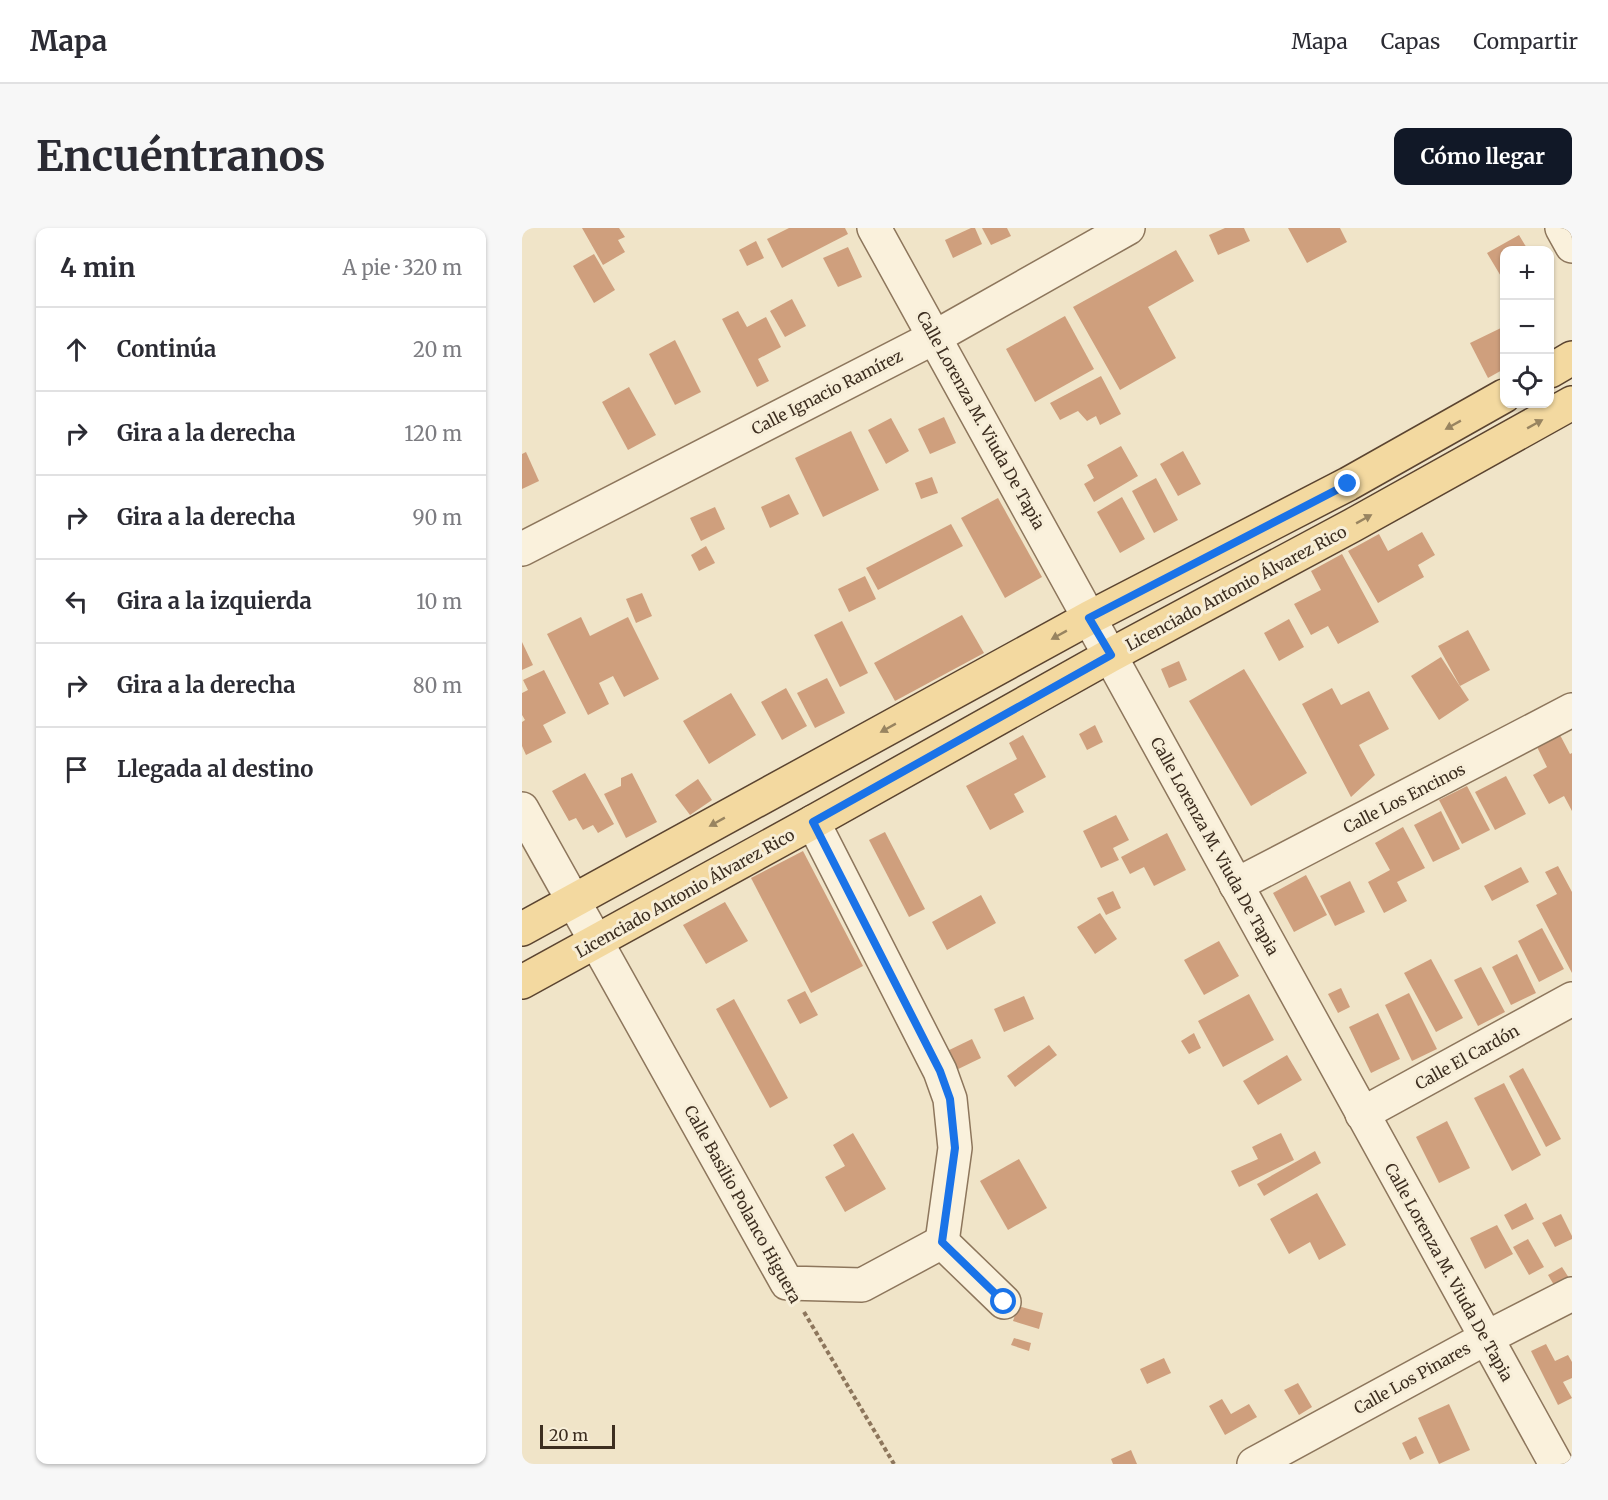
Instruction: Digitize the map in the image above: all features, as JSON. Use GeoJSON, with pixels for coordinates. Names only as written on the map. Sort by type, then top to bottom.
{"type":"FeatureCollection","features":[{"type":"Feature","properties":{"kind":"main road"},"geometry":{"type":"LineString","coordinates":[[1554,369],[1572,358]]}},
{"type":"Feature","properties":{"kind":"main road"},"geometry":{"type":"LineString","coordinates":[[522,929],[1089,618],[1348,484],[1500,398]]}},
{"type":"Feature","properties":{"kind":"main road","name":"Licenciado Antonio Álvarez Rico"},"geometry":{"type":"LineString","coordinates":[[522,982],[1111,655],[1353,525],[1572,403]]}},
{"type":"Feature","properties":{"kind":"street","name":"Calle Lorenza M. Viuda De Tapia"},"geometry":{"type":"LineString","coordinates":[[874,228],[1557,1464]]}},
{"type":"Feature","properties":{"kind":"street","name":"Calle Ignacio Ramírez"},"geometry":{"type":"LineString","coordinates":[[522,549],[935,337],[1128,228]]}},
{"type":"Feature","properties":{"kind":"street"},"geometry":{"type":"LineString","coordinates":[[1562,228],[1572,246]]}},
{"type":"Feature","properties":{"kind":"street","name":"Calle Los Encinos"},"geometry":{"type":"LineString","coordinates":[[1236,885],[1572,710]]}},
{"type":"Feature","properties":{"kind":"street"},"geometry":{"type":"LineString","coordinates":[[522,809],[573,900]]}},
{"type":"Feature","properties":{"kind":"street"},"geometry":{"type":"LineString","coordinates":[[813,822],[940,1071],[950,1099],[955,1148],[942,1242]]}},
{"type":"Feature","properties":{"kind":"street","name":"Calle Basilio Polanco Higuera"},"geometry":{"type":"LineString","coordinates":[[573,900],[786,1283]]}},
{"type":"Feature","properties":{"kind":"street","name":"Calle El Cardón"},"geometry":{"type":"LineString","coordinates":[[1362,1114],[1572,999]]}},
{"type":"Feature","properties":{"kind":"street"},"geometry":{"type":"LineString","coordinates":[[786,1283],[862,1285],[942,1242]]}},
{"type":"Feature","properties":{"kind":"street"},"geometry":{"type":"LineString","coordinates":[[942,1242],[1004,1302]]}},
{"type":"Feature","properties":{"kind":"street","name":"Calle Los Pinares"},"geometry":{"type":"LineString","coordinates":[[1254,1464],[1572,1294]]}},
{"type":"Feature","properties":{"kind":"path","name":"Calle Basilio Polanco Higuera"},"geometry":{"type":"LineString","coordinates":[[786,1283],[894,1464]]}},
{"type":"Feature","properties":{"kind":"building"},"geometry":{"type":"Polygon","coordinates":[[[582,228],[619,228],[625,237],[618,240],[625,252],[603,265],[582,228]]]}},
{"type":"Feature","properties":{"kind":"building"},"geometry":{"type":"Polygon","coordinates":[[[789,228],[845,228],[848,234],[782,268],[767,239],[789,228]]]}},
{"type":"Feature","properties":{"kind":"building"},"geometry":{"type":"Polygon","coordinates":[[[975,228],[982,244],[953,258],[945,240],[975,228]]]}},
{"type":"Feature","properties":{"kind":"building"},"geometry":{"type":"Polygon","coordinates":[[[982,228],[1007,228],[1011,236],[991,245],[982,228]]]}},
{"type":"Feature","properties":{"kind":"building"},"geometry":{"type":"Polygon","coordinates":[[[1225,228],[1244,228],[1250,241],[1218,255],[1209,235],[1225,228]]]}},
{"type":"Feature","properties":{"kind":"building"},"geometry":{"type":"Polygon","coordinates":[[[1288,228],[1340,228],[1347,242],[1307,263],[1288,228]]]}},
{"type":"Feature","properties":{"kind":"building"},"geometry":{"type":"Polygon","coordinates":[[[1519,235],[1526,246],[1500,246],[1500,275],[1487,253],[1519,235]]]}},
{"type":"Feature","properties":{"kind":"building"},"geometry":{"type":"Polygon","coordinates":[[[756,241],[764,258],[747,266],[739,250],[756,241]]]}},
{"type":"Feature","properties":{"kind":"building"},"geometry":{"type":"Polygon","coordinates":[[[848,247],[862,277],[838,287],[823,258],[848,247]]]}},
{"type":"Feature","properties":{"kind":"building"},"geometry":{"type":"Polygon","coordinates":[[[1176,250],[1194,281],[1148,307],[1176,358],[1120,390],[1073,307],[1176,250]]]}},
{"type":"Feature","properties":{"kind":"building"},"geometry":{"type":"Polygon","coordinates":[[[594,254],[615,290],[594,303],[573,266],[594,254]]]}},
{"type":"Feature","properties":{"kind":"building"},"geometry":{"type":"Polygon","coordinates":[[[792,299],[806,326],[785,337],[770,311],[792,299]]]}},
{"type":"Feature","properties":{"kind":"building"},"geometry":{"type":"Polygon","coordinates":[[[738,311],[747,327],[766,317],[781,347],[758,359],[769,381],[757,387],[722,319],[738,311]]]}},
{"type":"Feature","properties":{"kind":"building"},"geometry":{"type":"Polygon","coordinates":[[[1065,316],[1094,369],[1035,402],[1006,349],[1065,316]]]}},
{"type":"Feature","properties":{"kind":"building"},"geometry":{"type":"Polygon","coordinates":[[[1500,328],[1500,371],[1488,378],[1470,343],[1500,328]]]}},
{"type":"Feature","properties":{"kind":"building"},"geometry":{"type":"Polygon","coordinates":[[[675,340],[701,392],[675,405],[649,354],[675,340]]]}},
{"type":"Feature","properties":{"kind":"building"},"geometry":{"type":"Polygon","coordinates":[[[1101,376],[1121,414],[1100,425],[1096,416],[1087,421],[1078,411],[1060,420],[1050,403],[1101,376]]]}},
{"type":"Feature","properties":{"kind":"building"},"geometry":{"type":"Polygon","coordinates":[[[629,387],[656,435],[628,450],[602,402],[629,387]]]}},
{"type":"Feature","properties":{"kind":"building"},"geometry":{"type":"Polygon","coordinates":[[[944,417],[956,443],[930,454],[918,429],[944,417]]]}},
{"type":"Feature","properties":{"kind":"building"},"geometry":{"type":"Polygon","coordinates":[[[891,418],[909,451],[886,464],[868,430],[891,418]]]}},
{"type":"Feature","properties":{"kind":"building"},"geometry":{"type":"Polygon","coordinates":[[[851,431],[879,490],[823,517],[795,458],[851,431]]]}},
{"type":"Feature","properties":{"kind":"building"},"geometry":{"type":"Polygon","coordinates":[[[1121,446],[1138,476],[1094,502],[1084,484],[1094,478],[1087,465],[1121,446]]]}},
{"type":"Feature","properties":{"kind":"building"},"geometry":{"type":"Polygon","coordinates":[[[1183,451],[1201,484],[1178,496],[1160,464],[1183,451]]]}},
{"type":"Feature","properties":{"kind":"building"},"geometry":{"type":"Polygon","coordinates":[[[526,452],[539,481],[522,489],[522,454],[526,452]]]}},
{"type":"Feature","properties":{"kind":"building"},"geometry":{"type":"Polygon","coordinates":[[[932,477],[938,493],[921,499],[915,483],[932,477]]]}},
{"type":"Feature","properties":{"kind":"building"},"geometry":{"type":"Polygon","coordinates":[[[1156,478],[1178,520],[1154,533],[1132,491],[1156,478]]]}},
{"type":"Feature","properties":{"kind":"building"},"geometry":{"type":"Polygon","coordinates":[[[789,494],[799,514],[770,528],[761,507],[789,494]]]}},
{"type":"Feature","properties":{"kind":"building"},"geometry":{"type":"Polygon","coordinates":[[[1122,497],[1145,539],[1120,553],[1097,512],[1122,497]]]}},
{"type":"Feature","properties":{"kind":"building"},"geometry":{"type":"Polygon","coordinates":[[[998,498],[1042,577],[1005,598],[961,518],[998,498]]]}},
{"type":"Feature","properties":{"kind":"building"},"geometry":{"type":"Polygon","coordinates":[[[715,507],[725,529],[701,541],[690,518],[715,507]]]}},
{"type":"Feature","properties":{"kind":"building"},"geometry":{"type":"Polygon","coordinates":[[[951,524],[963,546],[878,590],[866,568],[951,524]]]}},
{"type":"Feature","properties":{"kind":"building"},"geometry":{"type":"Polygon","coordinates":[[[1422,532],[1435,555],[1418,565],[1424,577],[1378,603],[1348,551],[1379,534],[1388,551],[1422,532]]]}},
{"type":"Feature","properties":{"kind":"building"},"geometry":{"type":"Polygon","coordinates":[[[706,546],[715,563],[699,571],[691,555],[706,546]]]}},
{"type":"Feature","properties":{"kind":"building"},"geometry":{"type":"Polygon","coordinates":[[[1342,554],[1379,622],[1338,644],[1328,626],[1311,635],[1294,604],[1321,590],[1311,571],[1342,554]]]}},
{"type":"Feature","properties":{"kind":"building"},"geometry":{"type":"Polygon","coordinates":[[[865,576],[876,599],[849,612],[838,589],[865,576]]]}},
{"type":"Feature","properties":{"kind":"building"},"geometry":{"type":"Polygon","coordinates":[[[642,593],[652,616],[636,623],[626,599],[642,593]]]}},
{"type":"Feature","properties":{"kind":"building"},"geometry":{"type":"Polygon","coordinates":[[[962,615],[984,653],[895,701],[874,663],[962,615]]]}},
{"type":"Feature","properties":{"kind":"building"},"geometry":{"type":"Polygon","coordinates":[[[581,617],[590,636],[628,617],[659,679],[624,697],[613,676],[599,683],[609,704],[588,715],[547,634],[581,617]]]}},
{"type":"Feature","properties":{"kind":"building"},"geometry":{"type":"Polygon","coordinates":[[[1289,619],[1304,647],[1279,661],[1264,633],[1289,619]]]}},
{"type":"Feature","properties":{"kind":"building"},"geometry":{"type":"Polygon","coordinates":[[[842,621],[868,673],[840,687],[814,635],[842,621]]]}},
{"type":"Feature","properties":{"kind":"building"},"geometry":{"type":"Polygon","coordinates":[[[1468,630],[1490,670],[1460,686],[1438,646],[1468,630]]]}},
{"type":"Feature","properties":{"kind":"building"},"geometry":{"type":"Polygon","coordinates":[[[522,642],[533,665],[522,670],[522,642]]]}},
{"type":"Feature","properties":{"kind":"building"},"geometry":{"type":"Polygon","coordinates":[[[1441,657],[1469,700],[1439,720],[1411,676],[1441,657]]]}},
{"type":"Feature","properties":{"kind":"building"},"geometry":{"type":"Polygon","coordinates":[[[1179,661],[1187,680],[1169,688],[1161,669],[1179,661]]]}},
{"type":"Feature","properties":{"kind":"building"},"geometry":{"type":"Polygon","coordinates":[[[1244,669],[1307,773],[1251,806],[1189,701],[1244,669]]]}},
{"type":"Feature","properties":{"kind":"building"},"geometry":{"type":"Polygon","coordinates":[[[544,670],[566,713],[543,725],[552,742],[526,755],[522,746],[522,722],[525,720],[522,715],[522,693],[528,690],[523,680],[544,670]]]}},
{"type":"Feature","properties":{"kind":"building"},"geometry":{"type":"Polygon","coordinates":[[[827,678],[845,713],[815,728],[797,693],[827,678]]]}},
{"type":"Feature","properties":{"kind":"building"},"geometry":{"type":"Polygon","coordinates":[[[786,688],[807,726],[782,740],[761,702],[786,688]]]}},
{"type":"Feature","properties":{"kind":"building"},"geometry":{"type":"Polygon","coordinates":[[[1332,688],[1341,705],[1369,691],[1389,729],[1359,745],[1375,775],[1351,797],[1302,704],[1332,688]]]}},
{"type":"Feature","properties":{"kind":"building"},"geometry":{"type":"Polygon","coordinates":[[[731,693],[756,735],[709,764],[683,721],[731,693]]]}},
{"type":"Feature","properties":{"kind":"building"},"geometry":{"type":"Polygon","coordinates":[[[1095,725],[1103,742],[1087,750],[1079,734],[1095,725]]]}},
{"type":"Feature","properties":{"kind":"building"},"geometry":{"type":"Polygon","coordinates":[[[1023,735],[1046,777],[1014,794],[1024,812],[990,830],[966,786],[1017,759],[1009,743],[1023,735]]]}},
{"type":"Feature","properties":{"kind":"building"},"geometry":{"type":"Polygon","coordinates":[[[1560,735],[1570,754],[1572,753],[1572,811],[1564,796],[1549,804],[1533,775],[1547,767],[1537,747],[1560,735]]]}},
{"type":"Feature","properties":{"kind":"building"},"geometry":{"type":"Polygon","coordinates":[[[585,773],[614,824],[598,833],[593,825],[583,830],[576,818],[569,821],[552,791],[585,773]]]}},
{"type":"Feature","properties":{"kind":"building"},"geometry":{"type":"Polygon","coordinates":[[[632,773],[657,822],[626,838],[604,794],[621,786],[621,778],[632,773]]]}},
{"type":"Feature","properties":{"kind":"building"},"geometry":{"type":"Polygon","coordinates":[[[1506,776],[1526,814],[1495,830],[1475,792],[1506,776]]]}},
{"type":"Feature","properties":{"kind":"building"},"geometry":{"type":"Polygon","coordinates":[[[698,779],[712,800],[690,815],[675,795],[698,779]]]}},
{"type":"Feature","properties":{"kind":"building"},"geometry":{"type":"Polygon","coordinates":[[[1467,786],[1490,830],[1462,844],[1439,800],[1467,786]]]}},
{"type":"Feature","properties":{"kind":"building"},"geometry":{"type":"Polygon","coordinates":[[[1441,811],[1460,849],[1433,862],[1414,825],[1441,811]]]}},
{"type":"Feature","properties":{"kind":"building"},"geometry":{"type":"Polygon","coordinates":[[[1116,815],[1129,840],[1113,848],[1119,860],[1101,868],[1083,831],[1116,815]]]}},
{"type":"Feature","properties":{"kind":"building"},"geometry":{"type":"Polygon","coordinates":[[[1403,827],[1425,868],[1397,882],[1407,901],[1384,913],[1368,882],[1390,870],[1375,843],[1403,827]]]}},
{"type":"Feature","properties":{"kind":"building"},"geometry":{"type":"Polygon","coordinates":[[[885,832],[925,909],[909,917],[869,840],[885,832]]]}},
{"type":"Feature","properties":{"kind":"building"},"geometry":{"type":"Polygon","coordinates":[[[1167,833],[1186,870],[1154,886],[1144,867],[1130,874],[1121,857],[1167,833]]]}},
{"type":"Feature","properties":{"kind":"building"},"geometry":{"type":"Polygon","coordinates":[[[803,851],[863,966],[811,993],[751,878],[803,851]]]}},
{"type":"Feature","properties":{"kind":"building"},"geometry":{"type":"Polygon","coordinates":[[[1558,866],[1572,892],[1572,973],[1536,905],[1557,894],[1545,872],[1558,866]]]}},
{"type":"Feature","properties":{"kind":"building"},"geometry":{"type":"Polygon","coordinates":[[[1521,867],[1529,882],[1492,901],[1484,886],[1521,867]]]}},
{"type":"Feature","properties":{"kind":"building"},"geometry":{"type":"Polygon","coordinates":[[[1306,875],[1327,915],[1294,932],[1273,893],[1306,875]]]}},
{"type":"Feature","properties":{"kind":"building"},"geometry":{"type":"Polygon","coordinates":[[[1350,881],[1365,912],[1335,926],[1320,896],[1350,881]]]}},
{"type":"Feature","properties":{"kind":"building"},"geometry":{"type":"Polygon","coordinates":[[[1113,891],[1121,908],[1106,915],[1097,898],[1113,891]]]}},
{"type":"Feature","properties":{"kind":"building"},"geometry":{"type":"Polygon","coordinates":[[[981,895],[996,923],[947,950],[932,922],[981,895]]]}},
{"type":"Feature","properties":{"kind":"building"},"geometry":{"type":"Polygon","coordinates":[[[725,902],[748,941],[706,964],[683,925],[725,902]]]}},
{"type":"Feature","properties":{"kind":"building"},"geometry":{"type":"Polygon","coordinates":[[[1100,913],[1117,939],[1095,954],[1077,927],[1100,913]]]}},
{"type":"Feature","properties":{"kind":"building"},"geometry":{"type":"Polygon","coordinates":[[[1542,928],[1564,969],[1539,982],[1518,941],[1542,928]]]}},
{"type":"Feature","properties":{"kind":"building"},"geometry":{"type":"Polygon","coordinates":[[[1219,941],[1239,976],[1204,995],[1184,960],[1219,941]]]}},
{"type":"Feature","properties":{"kind":"building"},"geometry":{"type":"Polygon","coordinates":[[[1517,954],[1536,993],[1511,1005],[1492,967],[1517,954]]]}},
{"type":"Feature","properties":{"kind":"building"},"geometry":{"type":"Polygon","coordinates":[[[1431,959],[1463,1018],[1436,1032],[1404,973],[1431,959]]]}},
{"type":"Feature","properties":{"kind":"building"},"geometry":{"type":"Polygon","coordinates":[[[1481,967],[1505,1012],[1478,1026],[1454,980],[1481,967]]]}},
{"type":"Feature","properties":{"kind":"building"},"geometry":{"type":"Polygon","coordinates":[[[1341,988],[1350,1007],[1338,1013],[1328,994],[1341,988]]]}},
{"type":"Feature","properties":{"kind":"building"},"geometry":{"type":"Polygon","coordinates":[[[805,991],[818,1015],[800,1024],[787,1000],[805,991]]]}},
{"type":"Feature","properties":{"kind":"building"},"geometry":{"type":"Polygon","coordinates":[[[1409,993],[1437,1049],[1412,1061],[1385,1005],[1409,993]]]}},
{"type":"Feature","properties":{"kind":"building"},"geometry":{"type":"Polygon","coordinates":[[[1249,994],[1274,1040],[1223,1067],[1198,1021],[1249,994]]]}},
{"type":"Feature","properties":{"kind":"building"},"geometry":{"type":"Polygon","coordinates":[[[1024,996],[1034,1019],[1004,1032],[994,1009],[1024,996]]]}},
{"type":"Feature","properties":{"kind":"building"},"geometry":{"type":"Polygon","coordinates":[[[734,999],[788,1098],[770,1108],[716,1009],[734,999]]]}},
{"type":"Feature","properties":{"kind":"building"},"geometry":{"type":"Polygon","coordinates":[[[1378,1013],[1400,1059],[1371,1073],[1349,1027],[1378,1013]]]}},
{"type":"Feature","properties":{"kind":"building"},"geometry":{"type":"Polygon","coordinates":[[[1194,1033],[1201,1048],[1189,1054],[1181,1041],[1194,1033]]]}},
{"type":"Feature","properties":{"kind":"building"},"geometry":{"type":"Polygon","coordinates":[[[972,1039],[981,1058],[952,1072],[943,1053],[972,1039]]]}},
{"type":"Feature","properties":{"kind":"building"},"geometry":{"type":"Polygon","coordinates":[[[1049,1045],[1057,1055],[1015,1087],[1007,1076],[1049,1045]]]}},
{"type":"Feature","properties":{"kind":"building"},"geometry":{"type":"Polygon","coordinates":[[[1287,1055],[1302,1080],[1258,1105],[1243,1081],[1287,1055]]]}},
{"type":"Feature","properties":{"kind":"building"},"geometry":{"type":"Polygon","coordinates":[[[1523,1068],[1561,1139],[1546,1147],[1509,1076],[1523,1068]]]}},
{"type":"Feature","properties":{"kind":"building"},"geometry":{"type":"Polygon","coordinates":[[[1504,1083],[1541,1155],[1512,1171],[1474,1098],[1504,1083]]]}},
{"type":"Feature","properties":{"kind":"building"},"geometry":{"type":"Polygon","coordinates":[[[1447,1121],[1470,1168],[1439,1183],[1416,1137],[1447,1121]]]}},
{"type":"Feature","properties":{"kind":"building"},"geometry":{"type":"Polygon","coordinates":[[[853,1133],[886,1189],[845,1212],[825,1177],[845,1166],[833,1145],[853,1133]]]}},
{"type":"Feature","properties":{"kind":"building"},"geometry":{"type":"Polygon","coordinates":[[[1281,1133],[1294,1160],[1239,1187],[1231,1171],[1258,1159],[1252,1147],[1281,1133]]]}},
{"type":"Feature","properties":{"kind":"building"},"geometry":{"type":"Polygon","coordinates":[[[1315,1151],[1321,1163],[1264,1196],[1257,1184],[1315,1151]]]}},
{"type":"Feature","properties":{"kind":"building"},"geometry":{"type":"Polygon","coordinates":[[[1019,1159],[1047,1208],[1008,1230],[980,1181],[1019,1159]]]}},
{"type":"Feature","properties":{"kind":"building"},"geometry":{"type":"Polygon","coordinates":[[[1317,1193],[1346,1245],[1319,1260],[1310,1242],[1289,1254],[1270,1219],[1317,1193]]]}},
{"type":"Feature","properties":{"kind":"building"},"geometry":{"type":"Polygon","coordinates":[[[1526,1203],[1534,1219],[1512,1230],[1504,1215],[1526,1203]]]}},
{"type":"Feature","properties":{"kind":"building"},"geometry":{"type":"Polygon","coordinates":[[[1561,1214],[1572,1239],[1555,1247],[1542,1223],[1561,1214]]]}},
{"type":"Feature","properties":{"kind":"building"},"geometry":{"type":"Polygon","coordinates":[[[1497,1225],[1513,1254],[1485,1269],[1470,1238],[1497,1225]]]}},
{"type":"Feature","properties":{"kind":"building"},"geometry":{"type":"Polygon","coordinates":[[[1528,1239],[1544,1267],[1529,1275],[1513,1247],[1528,1239]]]}},
{"type":"Feature","properties":{"kind":"building"},"geometry":{"type":"Polygon","coordinates":[[[1562,1267],[1569,1278],[1554,1285],[1548,1275],[1562,1267]]]}},
{"type":"Feature","properties":{"kind":"building"},"geometry":{"type":"Polygon","coordinates":[[[1018,1306],[1043,1313],[1039,1329],[1013,1321],[1018,1306]]]}},
{"type":"Feature","properties":{"kind":"building"},"geometry":{"type":"Polygon","coordinates":[[[1014,1338],[1031,1343],[1029,1351],[1011,1345],[1014,1338]]]}},
{"type":"Feature","properties":{"kind":"building"},"geometry":{"type":"Polygon","coordinates":[[[1546,1344],[1555,1361],[1568,1355],[1572,1362],[1572,1378],[1563,1382],[1572,1398],[1558,1405],[1531,1351],[1546,1344]]]}},
{"type":"Feature","properties":{"kind":"building"},"geometry":{"type":"Polygon","coordinates":[[[1164,1358],[1171,1373],[1147,1384],[1140,1369],[1164,1358]]]}},
{"type":"Feature","properties":{"kind":"building"},"geometry":{"type":"Polygon","coordinates":[[[1298,1383],[1312,1407],[1299,1415],[1284,1390],[1298,1383]]]}},
{"type":"Feature","properties":{"kind":"building"},"geometry":{"type":"Polygon","coordinates":[[[1222,1399],[1231,1414],[1249,1404],[1257,1417],[1225,1435],[1209,1406],[1222,1399]]]}},
{"type":"Feature","properties":{"kind":"building"},"geometry":{"type":"Polygon","coordinates":[[[1449,1404],[1470,1450],[1439,1464],[1418,1418],[1449,1404]]]}},
{"type":"Feature","properties":{"kind":"building"},"geometry":{"type":"Polygon","coordinates":[[[1416,1436],[1424,1453],[1410,1460],[1402,1443],[1416,1436]]]}},
{"type":"Feature","properties":{"kind":"building"},"geometry":{"type":"Polygon","coordinates":[[[1131,1450],[1137,1464],[1113,1464],[1111,1459],[1131,1450]]]}},
{"type":"Feature","properties":{"kind":"route"},"geometry":{"type":"LineString","coordinates":[[1004,1302],[942,1242],[955,1148],[950,1099],[940,1071],[813,822],[1111,655],[1089,618],[1348,484]]}}]}
